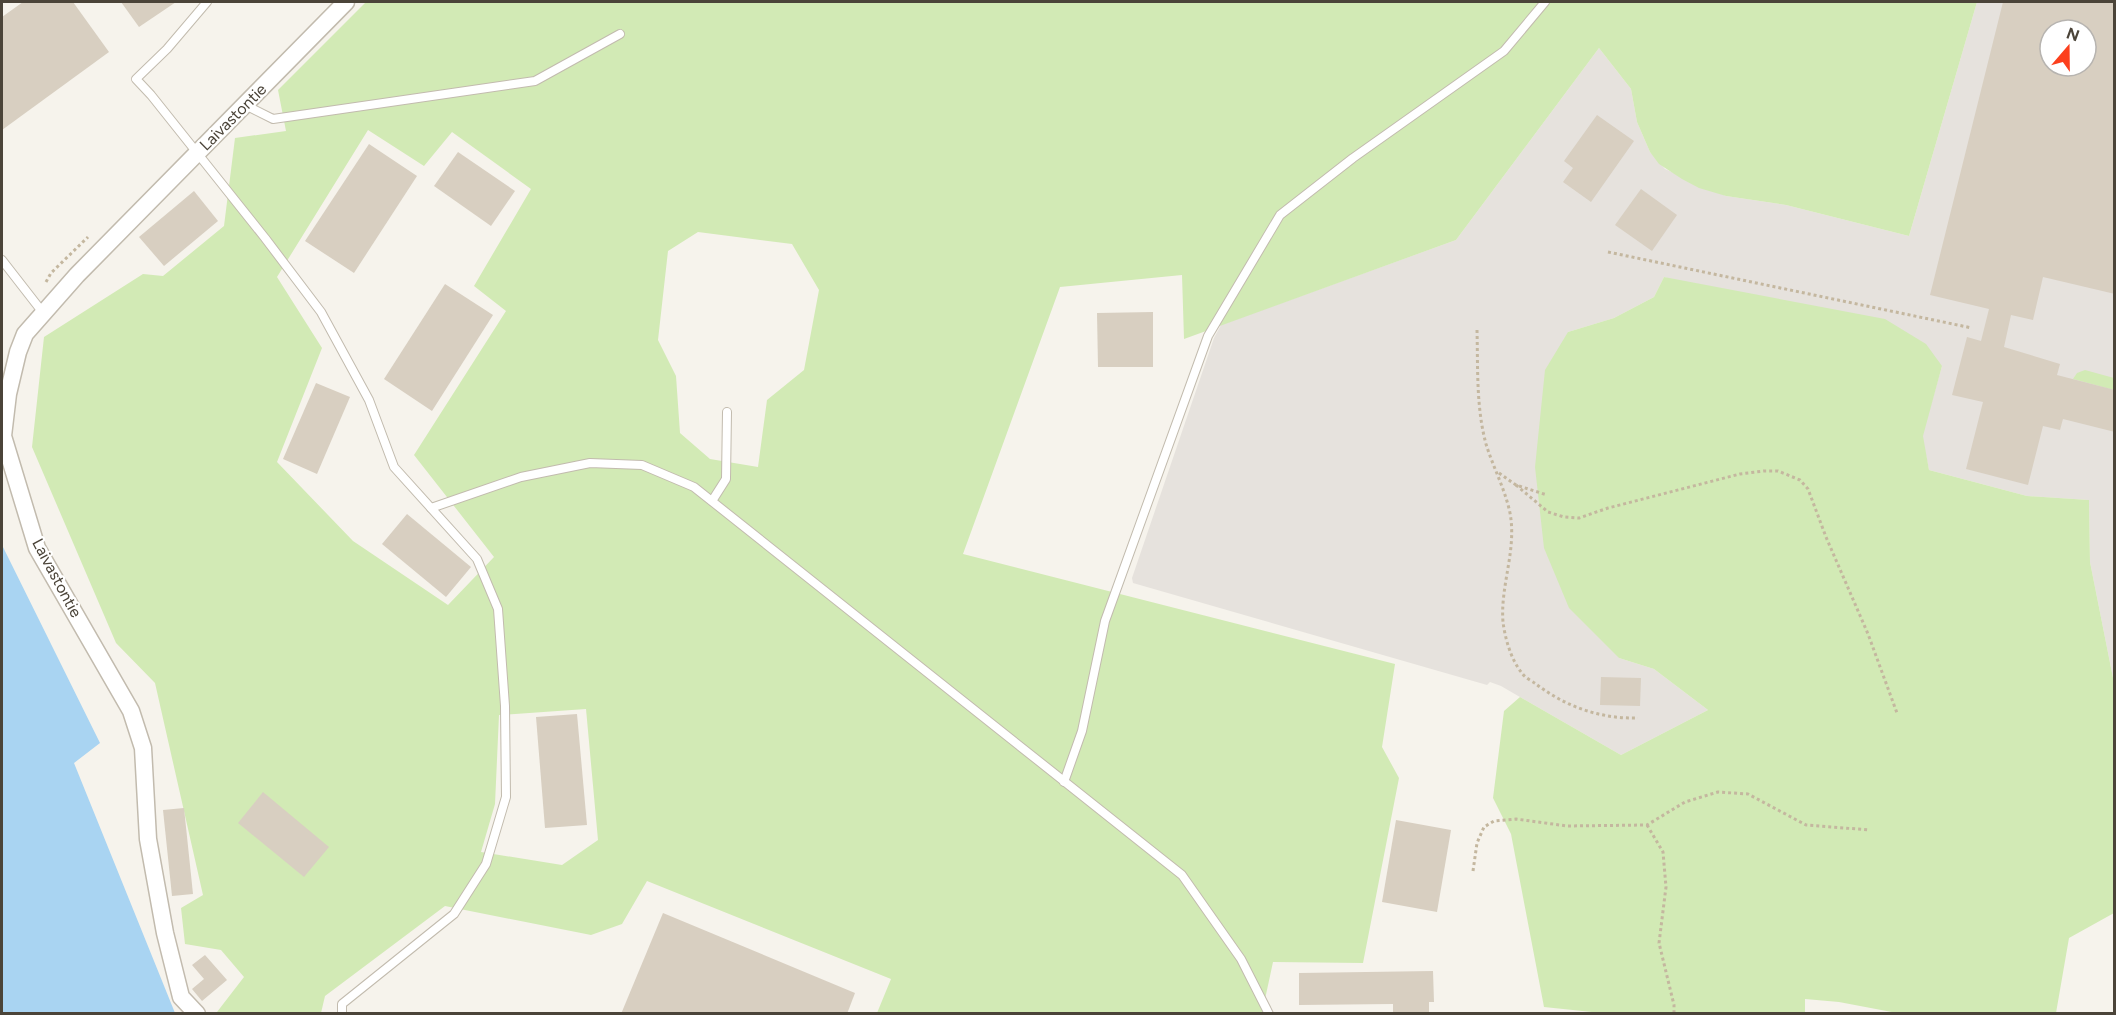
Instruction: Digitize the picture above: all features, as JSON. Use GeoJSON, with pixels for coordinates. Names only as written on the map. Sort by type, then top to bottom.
{"type":"FeatureCollection","features":[{"type":"Feature","properties":{"kind":"street","name":"Laivastontie"},"geometry":{"type":"LineString","coordinates":[[197,1014],[181,997],[165,933],[148,839],[143,748],[131,711],[38,548],[3,436],[8,394],[18,352],[25,334],[77,275],[346,2]]}},
{"type":"Feature","properties":{"kind":"lane"},"geometry":{"type":"LineString","coordinates":[[207,2],[167,49],[136,80],[151,95],[321,312],[369,400],[394,466],[477,559],[498,609],[505,706],[506,797],[486,864],[454,914],[342,1004],[342,1014]]}},
{"type":"Feature","properties":{"kind":"lane"},"geometry":{"type":"LineString","coordinates":[[1064,782],[1082,731],[1105,621],[1204,347],[1222,311],[1280,215],[1353,158],[1504,51],[1545,2]]}},
{"type":"Feature","properties":{"kind":"lane"},"geometry":{"type":"LineString","coordinates":[[245,105],[273,119],[534,81],[620,34]]}},
{"type":"Feature","properties":{"kind":"lane"},"geometry":{"type":"LineString","coordinates":[[2,260],[44,314]]}},
{"type":"Feature","properties":{"kind":"lane"},"geometry":{"type":"LineString","coordinates":[[712,501],[726,478],[727,412]]}},
{"type":"Feature","properties":{"kind":"lane"},"geometry":{"type":"LineString","coordinates":[[431,508],[521,477],[590,463],[642,465],[694,487],[1182,875],[1241,959],[1269,1014]]}},
{"type":"Feature","properties":{"kind":"path"},"geometry":{"type":"LineString","coordinates":[[1608,252],[1972,328]]}},
{"type":"Feature","properties":{"kind":"path"},"geometry":{"type":"LineString","coordinates":[[1477,330],[1480,413],[1486,444],[1510,513],[1509,568],[1504,591],[1503,622],[1510,651],[1522,674],[1545,691],[1569,704],[1598,714],[1638,718]]}},
{"type":"Feature","properties":{"kind":"path"},"geometry":{"type":"LineString","coordinates":[[1496,470],[1548,512],[1564,518],[1579,518],[1608,508],[1740,474],[1778,471],[1800,480],[1808,489],[1868,634],[1897,713]]}},
{"type":"Feature","properties":{"kind":"path"},"geometry":{"type":"LineString","coordinates":[[1516,485],[1547,495]]}},
{"type":"Feature","properties":{"kind":"path"},"geometry":{"type":"LineString","coordinates":[[1473,871],[1477,843],[1484,827],[1494,821],[1516,819],[1568,826],[1647,825],[1685,802],[1718,792],[1748,794],[1806,825],[1870,830]]}},
{"type":"Feature","properties":{"kind":"path"},"geometry":{"type":"LineString","coordinates":[[1647,825],[1663,852],[1666,887],[1659,943],[1674,1005],[1674,1014]]}},
{"type":"Feature","properties":{"kind":"shaded area"},"geometry":{"type":"Polygon","coordinates":[[[1977,2],[2114,2],[2114,683],[2090,562],[2089,500],[2027,496],[1929,470],[1922,436],[1942,366],[1664,277],[1654,297],[1614,318],[1568,332],[1619,658],[1654,669],[1708,710],[1621,755],[1501,686],[1490,682],[1487,685],[1133,583],[1132,578],[1214,338],[1221,325],[1456,240],[1599,48],[1631,89],[1637,122],[1650,152],[1665,169],[1726,196],[1786,205],[1909,236],[1977,2]]]}},
{"type":"Feature","properties":{"kind":"green space"},"geometry":{"type":"Polygon","coordinates":[[[366,2],[1977,2],[1909,236],[1786,205],[1726,196],[1699,188],[1682,179],[1659,164],[1650,152],[1637,122],[1631,89],[1599,48],[1456,240],[1184,339],[1182,275],[1060,287],[963,554],[1395,664],[1382,747],[1399,778],[1363,963],[1273,962],[1262,1013],[877,1013],[891,979],[647,881],[622,924],[591,935],[445,906],[325,996],[321,1013],[222,1014],[217,1012],[244,977],[221,950],[185,944],[181,908],[203,895],[155,683],[116,643],[32,447],[44,337],[143,274],[163,276],[224,226],[235,138],[286,131],[278,90],[366,2]],[[368,130],[277,277],[322,348],[277,462],[353,541],[448,605],[494,557],[414,455],[506,311],[474,286],[531,189],[452,132],[424,166],[368,130]],[[698,232],[668,251],[658,340],[676,376],[680,433],[710,459],[758,467],[767,400],[804,370],[819,290],[792,244],[698,232]],[[586,709],[499,715],[495,804],[481,852],[562,865],[598,840],[586,709]]]}},
{"type":"Feature","properties":{"kind":"green space"},"geometry":{"type":"Polygon","coordinates":[[[1664,277],[1885,319],[1926,344],[1942,366],[1923,436],[1929,470],[2027,496],[2089,500],[2090,562],[2114,683],[2114,913],[2069,938],[2056,1013],[1897,1013],[1839,1002],[1805,999],[1805,1014],[1611,1014],[1544,1007],[1511,834],[1493,798],[1504,711],[1520,697],[1621,755],[1708,710],[1654,669],[1619,658],[1569,608],[1544,548],[1535,467],[1545,370],[1568,332],[1614,318],[1654,297],[1664,277]]]}},
{"type":"Feature","properties":{"kind":"green space"},"geometry":{"type":"Polygon","coordinates":[[[2085,370],[2114,378],[2114,390],[2073,379],[2077,373],[2085,370]]]}},
{"type":"Feature","properties":{"kind":"water"},"geometry":{"type":"Polygon","coordinates":[[[2,545],[100,743],[74,763],[175,1013],[2,1013],[2,545]]]}},
{"type":"Feature","properties":{"kind":"building"},"geometry":{"type":"Polygon","coordinates":[[[23,2],[73,2],[109,52],[2,130],[2,17],[23,2]]]}},
{"type":"Feature","properties":{"kind":"building"},"geometry":{"type":"Polygon","coordinates":[[[121,2],[176,2],[139,27],[121,2]]]}},
{"type":"Feature","properties":{"kind":"building"},"geometry":{"type":"Polygon","coordinates":[[[2003,2],[2115,2],[2115,294],[2043,277],[2033,320],[2011,315],[2004,347],[2060,364],[2057,375],[2115,390],[2115,432],[2063,419],[2060,430],[2043,426],[2028,485],[1966,469],[1983,402],[1952,395],[1967,337],[1981,341],[1989,309],[1930,295],[2003,2]]]}},
{"type":"Feature","properties":{"kind":"building"},"geometry":{"type":"Polygon","coordinates":[[[1597,115],[1634,141],[1591,202],[1563,182],[1573,168],[1564,161],[1597,115]]]}},
{"type":"Feature","properties":{"kind":"building"},"geometry":{"type":"Polygon","coordinates":[[[369,144],[417,176],[354,273],[305,241],[369,144]]]}},
{"type":"Feature","properties":{"kind":"building"},"geometry":{"type":"Polygon","coordinates":[[[458,152],[515,191],[491,226],[434,186],[458,152]]]}},
{"type":"Feature","properties":{"kind":"building"},"geometry":{"type":"Polygon","coordinates":[[[1641,189],[1677,215],[1652,251],[1615,225],[1641,189]]]}},
{"type":"Feature","properties":{"kind":"building"},"geometry":{"type":"Polygon","coordinates":[[[194,191],[218,221],[164,266],[139,237],[194,191]]]}},
{"type":"Feature","properties":{"kind":"building"},"geometry":{"type":"Polygon","coordinates":[[[445,284],[493,315],[432,411],[384,379],[445,284]]]}},
{"type":"Feature","properties":{"kind":"building"},"geometry":{"type":"Polygon","coordinates":[[[1153,312],[1153,367],[1098,367],[1097,313],[1153,312]]]}},
{"type":"Feature","properties":{"kind":"building"},"geometry":{"type":"Polygon","coordinates":[[[316,383],[350,397],[317,474],[283,459],[316,383]]]}},
{"type":"Feature","properties":{"kind":"building"},"geometry":{"type":"Polygon","coordinates":[[[407,514],[471,567],[446,597],[382,544],[407,514]]]}},
{"type":"Feature","properties":{"kind":"building"},"geometry":{"type":"Polygon","coordinates":[[[1601,677],[1641,678],[1640,706],[1600,705],[1601,677]]]}},
{"type":"Feature","properties":{"kind":"building"},"geometry":{"type":"Polygon","coordinates":[[[577,714],[587,825],[545,828],[536,717],[577,714]]]}},
{"type":"Feature","properties":{"kind":"building"},"geometry":{"type":"Polygon","coordinates":[[[263,792],[329,847],[304,877],[238,823],[263,792]]]}},
{"type":"Feature","properties":{"kind":"building"},"geometry":{"type":"Polygon","coordinates":[[[184,808],[193,894],[172,896],[163,810],[184,808]]]}},
{"type":"Feature","properties":{"kind":"building"},"geometry":{"type":"Polygon","coordinates":[[[1396,820],[1451,830],[1437,912],[1382,902],[1396,820]]]}},
{"type":"Feature","properties":{"kind":"building"},"geometry":{"type":"Polygon","coordinates":[[[663,913],[855,993],[847,1014],[621,1014],[663,913]]]}},
{"type":"Feature","properties":{"kind":"building"},"geometry":{"type":"Polygon","coordinates":[[[205,955],[227,980],[202,1001],[192,989],[204,979],[192,965],[205,955]]]}},
{"type":"Feature","properties":{"kind":"building"},"geometry":{"type":"Polygon","coordinates":[[[1433,971],[1434,1002],[1429,1002],[1429,1014],[1393,1014],[1393,1004],[1299,1005],[1299,973],[1433,971]]]}}]}
